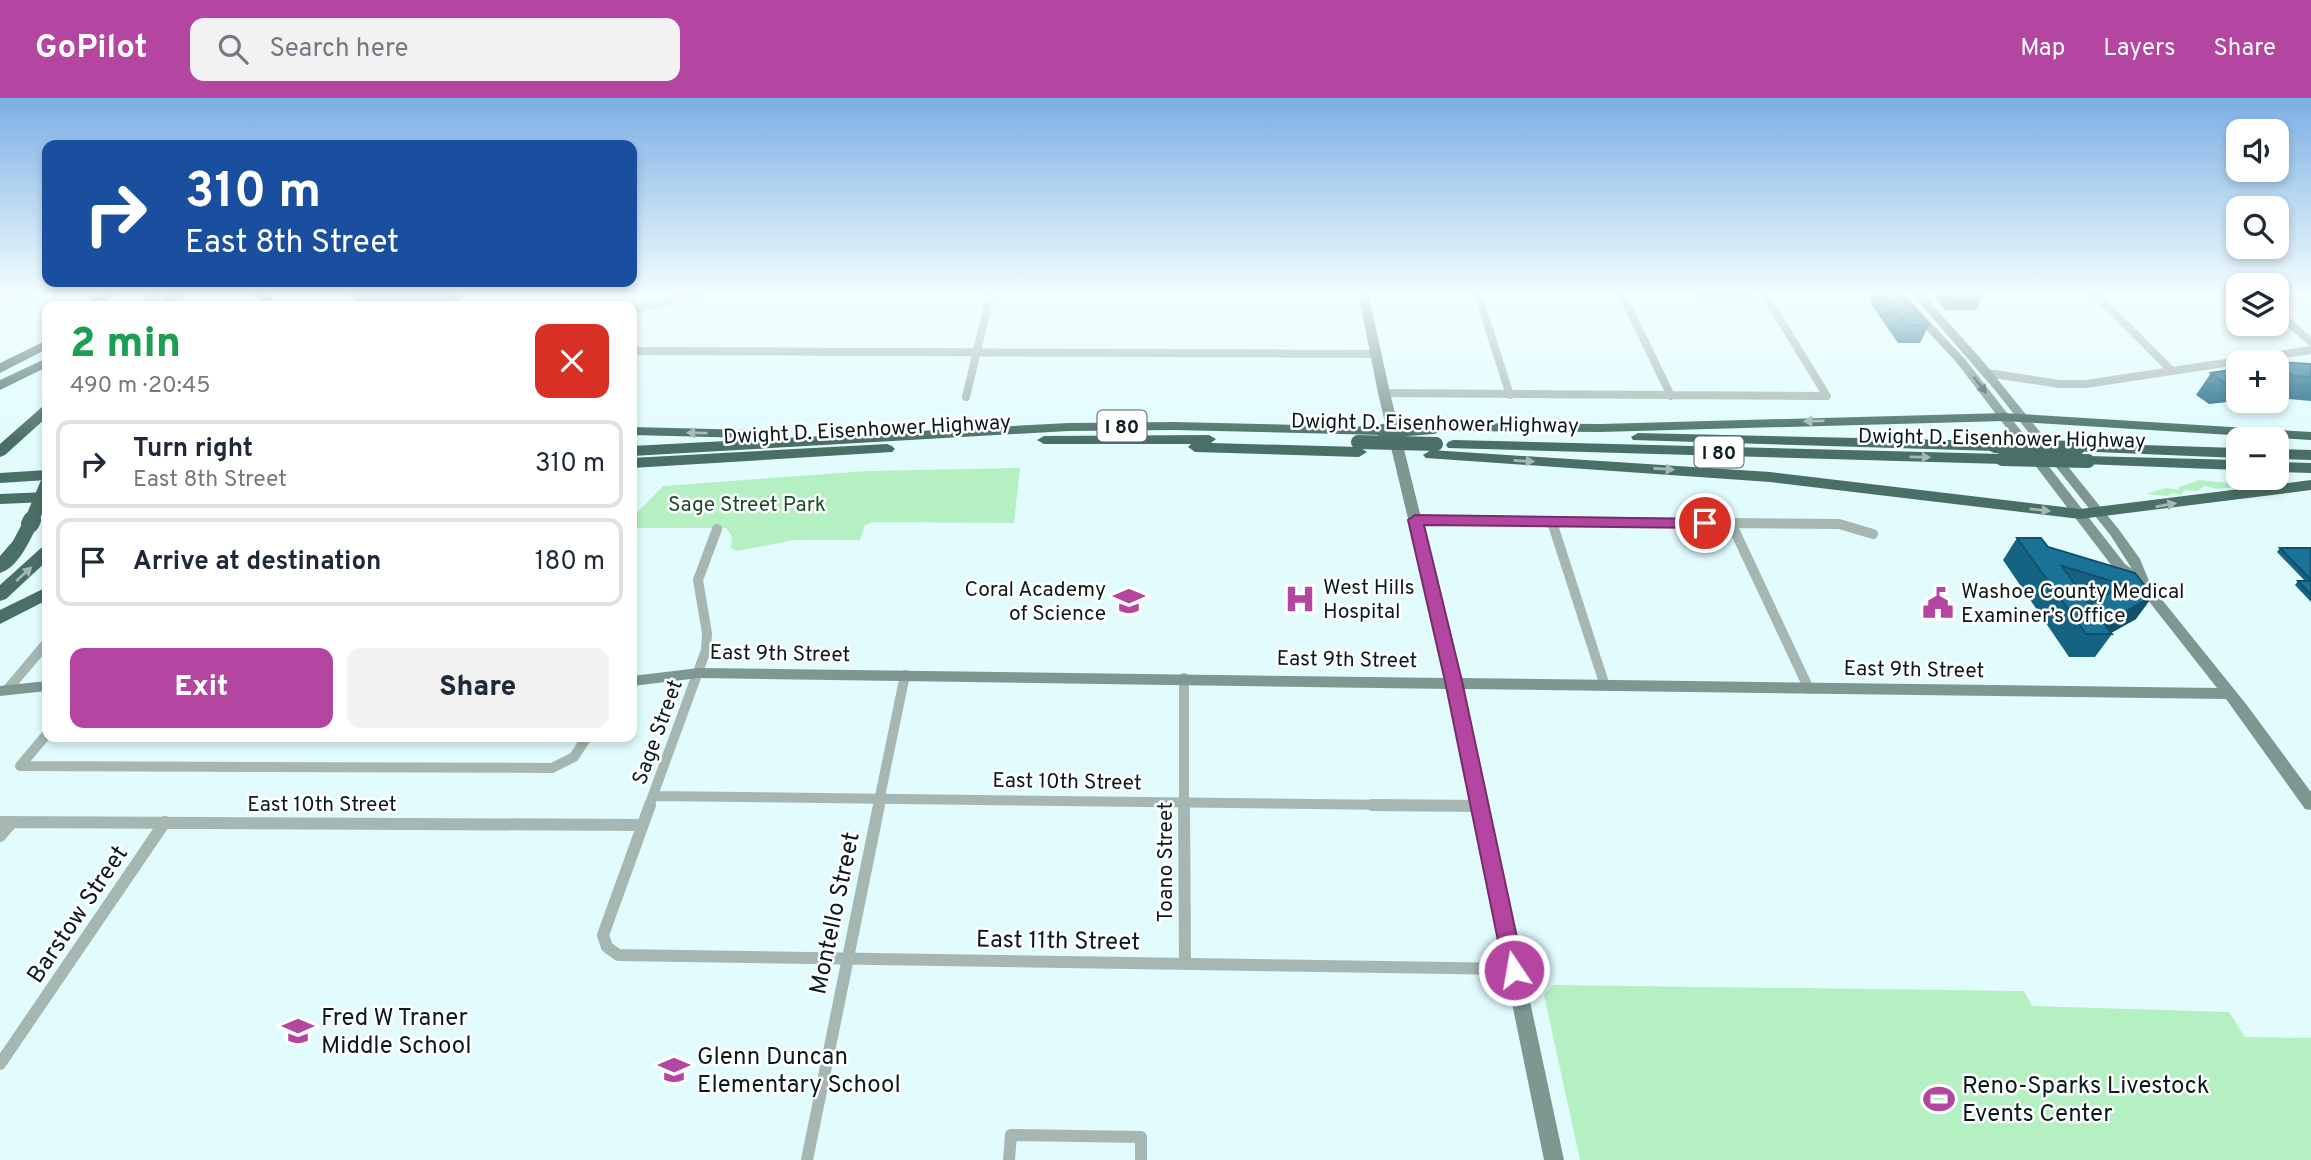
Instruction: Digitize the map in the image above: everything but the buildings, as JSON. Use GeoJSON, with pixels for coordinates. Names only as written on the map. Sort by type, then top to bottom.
{"type":"FeatureCollection","features":[{"type":"Feature","properties":{"kind":"highway"},"geometry":{"type":"LineString","coordinates":[[0,356],[27,342]]}},
{"type":"Feature","properties":{"kind":"highway"},"geometry":{"type":"LineString","coordinates":[[0,369],[42,347]]}},
{"type":"Feature","properties":{"kind":"highway"},"geometry":{"type":"LineString","coordinates":[[0,386],[42,365]]}},
{"type":"Feature","properties":{"kind":"highway"},"geometry":{"type":"LineString","coordinates":[[0,437],[42,399]]}},
{"type":"Feature","properties":{"kind":"highway"},"geometry":{"type":"LineString","coordinates":[[0,452],[42,414]]}},
{"type":"Feature","properties":{"kind":"highway"},"geometry":{"type":"LineString","coordinates":[[1357,441],[1433,440],[1590,428],[2004,417],[2311,436]]}},
{"type":"Feature","properties":{"kind":"highway","name":"Dwight D. Eisenhower Highway"},"geometry":{"type":"LineString","coordinates":[[637,451],[888,436],[1142,426],[1357,441]]}},
{"type":"Feature","properties":{"kind":"highway"},"geometry":{"type":"LineString","coordinates":[[637,431],[888,436]]}},
{"type":"Feature","properties":{"kind":"highway","name":"Dwight D. Eisenhower Highway"},"geometry":{"type":"LineString","coordinates":[[637,463],[1115,439],[1198,447],[1357,441],[1383,431],[1433,440],[2083,454],[2226,453]]}},
{"type":"Feature","properties":{"kind":"highway"},"geometry":{"type":"LineString","coordinates":[[1433,440],[2080,514],[2098,514],[2241,492],[2311,485]]}},
{"type":"Feature","properties":{"kind":"highway","name":"Dwight D. Eisenhower Highway"},"geometry":{"type":"LineString","coordinates":[[2083,454],[2226,465]]}},
{"type":"Feature","properties":{"kind":"highway"},"geometry":{"type":"LineString","coordinates":[[2289,454],[2311,454]]}},
{"type":"Feature","properties":{"kind":"highway"},"geometry":{"type":"LineString","coordinates":[[637,472],[725,458]]}},
{"type":"Feature","properties":{"kind":"highway"},"geometry":{"type":"LineString","coordinates":[[2289,467],[2311,468]]}},
{"type":"Feature","properties":{"kind":"highway"},"geometry":{"type":"LineString","coordinates":[[0,478],[42,475]]}},
{"type":"Feature","properties":{"kind":"highway"},"geometry":{"type":"LineString","coordinates":[[0,486],[42,484]]}},
{"type":"Feature","properties":{"kind":"highway"},"geometry":{"type":"LineString","coordinates":[[0,567],[20,544],[42,496]]}},
{"type":"Feature","properties":{"kind":"highway"},"geometry":{"type":"LineString","coordinates":[[0,500],[42,497]]}},
{"type":"Feature","properties":{"kind":"highway"},"geometry":{"type":"LineString","coordinates":[[0,595],[42,557]]}},
{"type":"Feature","properties":{"kind":"highway"},"geometry":{"type":"LineString","coordinates":[[0,618],[42,596]]}},
{"type":"Feature","properties":{"kind":"street"},"geometry":{"type":"LineString","coordinates":[[966,397],[979,342]]}},
{"type":"Feature","properties":{"kind":"street"},"geometry":{"type":"LineString","coordinates":[[1373,342],[1454,681],[1554,1160]]}},
{"type":"Feature","properties":{"kind":"street"},"geometry":{"type":"LineString","coordinates":[[1493,342],[1510,394]]}},
{"type":"Feature","properties":{"kind":"street"},"geometry":{"type":"LineString","coordinates":[[1645,342],[1671,396]]}},
{"type":"Feature","properties":{"kind":"street"},"geometry":{"type":"LineString","coordinates":[[1384,393],[1827,396],[1793,342]]}},
{"type":"Feature","properties":{"kind":"street"},"geometry":{"type":"LineString","coordinates":[[1943,342],[1961,361],[2120,567],[2145,587],[2230,694],[2311,804]]}},
{"type":"Feature","properties":{"kind":"street"},"geometry":{"type":"LineString","coordinates":[[1960,342],[1988,373],[2098,514],[2139,569],[2145,587]]}},
{"type":"Feature","properties":{"kind":"street"},"geometry":{"type":"LineString","coordinates":[[2143,342],[2172,371]]}},
{"type":"Feature","properties":{"kind":"street"},"geometry":{"type":"LineString","coordinates":[[637,351],[1376,354]]}},
{"type":"Feature","properties":{"kind":"street"},"geometry":{"type":"LineString","coordinates":[[1988,373],[2072,384],[2311,351]]}},
{"type":"Feature","properties":{"kind":"street"},"geometry":{"type":"LineString","coordinates":[[1415,520],[1839,524],[1873,534]]}},
{"type":"Feature","properties":{"kind":"street"},"geometry":{"type":"LineString","coordinates":[[1552,522],[1605,686]]}},
{"type":"Feature","properties":{"kind":"street"},"geometry":{"type":"LineString","coordinates":[[1731,523],[1809,689]]}},
{"type":"Feature","properties":{"kind":"street","name":"Sage Street"},"geometry":{"type":"LineString","coordinates":[[604,945],[603,935],[699,673],[707,633],[698,580],[717,528]]}},
{"type":"Feature","properties":{"kind":"street"},"geometry":{"type":"LineString","coordinates":[[3,691],[42,648]]}},
{"type":"Feature","properties":{"kind":"street","name":"East 9th Street"},"geometry":{"type":"LineString","coordinates":[[637,680],[699,673],[1454,681],[1605,686],[2230,694]]}},
{"type":"Feature","properties":{"kind":"street","name":"Montello Street"},"geometry":{"type":"LineString","coordinates":[[807,1160],[905,675]]}},
{"type":"Feature","properties":{"kind":"street","name":"Toano Street"},"geometry":{"type":"LineString","coordinates":[[1184,678],[1185,962]]}},
{"type":"Feature","properties":{"kind":"street"},"geometry":{"type":"LineString","coordinates":[[3,691],[42,686]]}},
{"type":"Feature","properties":{"kind":"street"},"geometry":{"type":"LineString","coordinates":[[42,740],[20,766],[552,768],[568,763],[581,751],[585,742]]}},
{"type":"Feature","properties":{"kind":"street","name":"East 10th Street"},"geometry":{"type":"LineString","coordinates":[[654,796],[1479,806]]}},
{"type":"Feature","properties":{"kind":"street"},"geometry":{"type":"LineString","coordinates":[[0,836],[6,822]]}},
{"type":"Feature","properties":{"kind":"street","name":"East 10th Street"},"geometry":{"type":"LineString","coordinates":[[6,822],[643,825]]}},
{"type":"Feature","properties":{"kind":"street","name":"Barstow Street"},"geometry":{"type":"LineString","coordinates":[[0,1064],[165,822]]}},
{"type":"Feature","properties":{"kind":"street","name":"East 11th Street"},"geometry":{"type":"LineString","coordinates":[[604,945],[618,955],[1185,962],[1514,970]]}},
{"type":"Feature","properties":{"kind":"street"},"geometry":{"type":"LineString","coordinates":[[1009,1160],[1012,1135],[1141,1138],[1140,1160]]}},
{"type":"Feature","properties":{"kind":"green space","name":"Sage Street Park"},"geometry":{"type":"Polygon","coordinates":[[[1020,468],[1014,523],[874,522],[865,525],[860,540],[794,540],[737,551],[731,548],[732,536],[726,528],[637,528],[637,513],[663,486],[867,471],[1020,468]]]}},
{"type":"Feature","properties":{"kind":"green space"},"geometry":{"type":"Polygon","coordinates":[[[2200,480],[2226,483],[2226,488],[2205,486],[2197,491],[2185,490],[2181,495],[2146,494],[2166,488],[2179,490],[2179,487],[2200,480]]]}},
{"type":"Feature","properties":{"kind":"green space","name":"Reno-Sparks Livestock Events Center"},"geometry":{"type":"Polygon","coordinates":[[[1553,985],[2024,991],[2032,1006],[2229,1012],[2245,1037],[2311,1038],[2311,1160],[1580,1160],[1544,995],[1553,985]]]}},
{"type":"Feature","properties":{"kind":"place","name":"West Hills Hospital"},"geometry":{"type":"Point","coordinates":[1300,599]}},
{"type":"Feature","properties":{"kind":"place","name":"Coral Academy of Science"},"geometry":{"type":"Point","coordinates":[1129,601]}},
{"type":"Feature","properties":{"kind":"place","name":"Washoe County Medical Examiner’s Office"},"geometry":{"type":"Point","coordinates":[1938,603]}},
{"type":"Feature","properties":{"kind":"place","name":"Fred W Traner Middle School"},"geometry":{"type":"Point","coordinates":[298,1031]}},
{"type":"Feature","properties":{"kind":"place","name":"Glenn Duncan Elementary School"},"geometry":{"type":"Point","coordinates":[674,1070]}},
{"type":"Feature","properties":{"kind":"place","name":"Reno-Sparks Livestock Events Center"},"geometry":{"type":"Point","coordinates":[1939,1099]}},
{"type":"Feature","properties":{"kind":"route"},"geometry":{"type":"LineString","coordinates":[[1514,970],[1454,681],[1415,520],[1705,523]]}}]}
